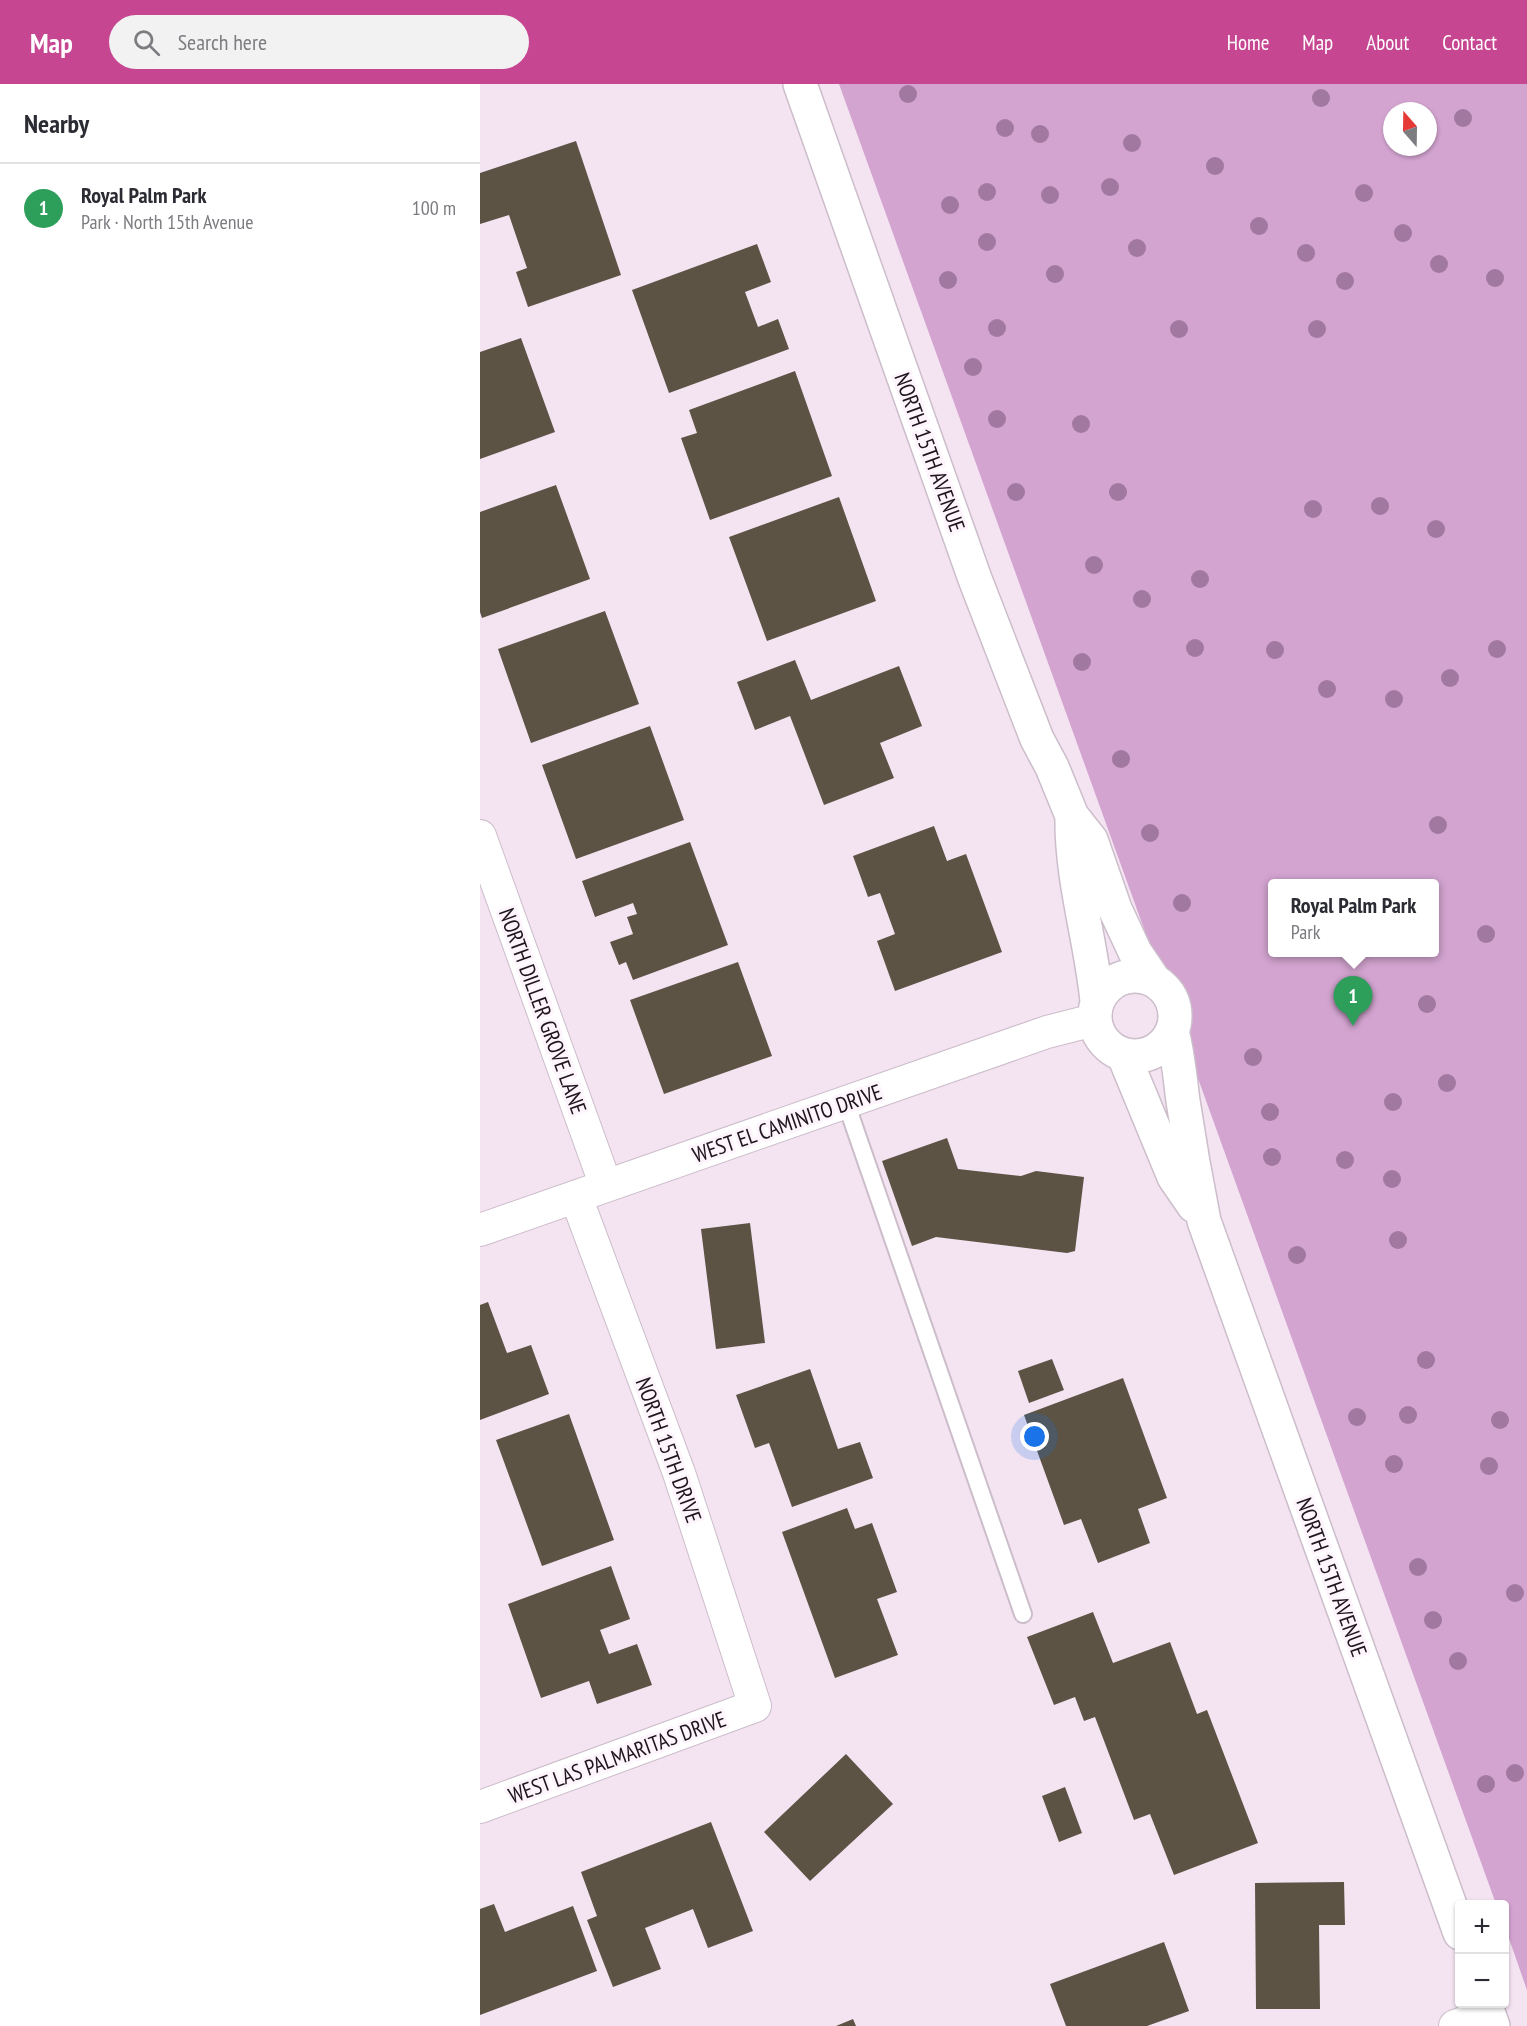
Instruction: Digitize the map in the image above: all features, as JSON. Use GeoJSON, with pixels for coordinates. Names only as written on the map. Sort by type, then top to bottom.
{"type":"FeatureCollection","features":[{"type":"Feature","properties":{"kind":"street","name":"NORTH 15TH AVENUE"},"geometry":{"type":"LineString","coordinates":[[800,84],[975,579],[1037,738],[1052,766],[1072,816],[1091,840],[1115,909],[1135,952],[1154,980],[1170,996],[1174,1006],[1175,1019],[1172,1031],[1179,1061],[1188,1136],[1204,1221],[1455,1919]]}},
{"type":"Feature","properties":{"kind":"street","name":"NORTH 15TH AVENUE"},"geometry":{"type":"LineString","coordinates":[[1072,816],[1071,847],[1094,968],[1095,1011],[1100,1038],[1107,1046],[1124,1056],[1174,1177],[1204,1221]]}},
{"type":"Feature","properties":{"kind":"street","name":"NORTH DILLER GROVE LANE"},"geometry":{"type":"LineString","coordinates":[[480,836],[606,1186]]}},
{"type":"Feature","properties":{"kind":"street"},"geometry":{"type":"LineString","coordinates":[[1095,1011],[1104,990],[1114,981],[1127,976],[1141,976],[1154,980]]}},
{"type":"Feature","properties":{"kind":"street","name":"WEST EL CAMINITO DRIVE"},"geometry":{"type":"LineString","coordinates":[[480,1230],[1047,1032],[1095,1011]]}},
{"type":"Feature","properties":{"kind":"street"},"geometry":{"type":"LineString","coordinates":[[1124,1056],[1147,1055],[1158,1049],[1172,1031]]}},
{"type":"Feature","properties":{"kind":"street","name":"NORTH 15TH DRIVE"},"geometry":{"type":"LineString","coordinates":[[576,1197],[679,1473],[755,1707]]}},
{"type":"Feature","properties":{"kind":"street","name":"WEST LAS PALMARITAS DRIVE"},"geometry":{"type":"LineString","coordinates":[[480,1807],[755,1707]]}},
{"type":"Feature","properties":{"kind":"street"},"geometry":{"type":"LineString","coordinates":[[1455,2026],[1489,2015]]}},
{"type":"Feature","properties":{"kind":"lane"},"geometry":{"type":"LineString","coordinates":[[846,1103],[1023,1614]]}},
{"type":"Feature","properties":{"kind":"shaded area"},"geometry":{"type":"Polygon","coordinates":[[[839,84],[1527,84],[1527,1990],[1509,1938],[1509,1900],[1495,1900],[839,84]]]}},
{"type":"Feature","properties":{"kind":"building"},"geometry":{"type":"Polygon","coordinates":[[[576,141],[621,275],[528,307],[516,272],[527,268],[509,215],[480,224],[480,173],[576,141]]]}},
{"type":"Feature","properties":{"kind":"building"},"geometry":{"type":"Polygon","coordinates":[[[757,244],[771,282],[745,292],[758,327],[778,319],[789,349],[669,393],[632,290],[757,244]]]}},
{"type":"Feature","properties":{"kind":"building"},"geometry":{"type":"Polygon","coordinates":[[[521,338],[555,432],[480,459],[480,352],[521,338]]]}},
{"type":"Feature","properties":{"kind":"building"},"geometry":{"type":"Polygon","coordinates":[[[795,371],[832,476],[710,520],[681,438],[697,433],[689,410],[795,371]]]}},
{"type":"Feature","properties":{"kind":"building"},"geometry":{"type":"Polygon","coordinates":[[[556,485],[590,579],[482,618],[480,612],[480,512],[556,485]]]}},
{"type":"Feature","properties":{"kind":"building"},"geometry":{"type":"Polygon","coordinates":[[[839,497],[876,601],[767,641],[729,537],[839,497]]]}},
{"type":"Feature","properties":{"kind":"building"},"geometry":{"type":"Polygon","coordinates":[[[605,611],[639,704],[531,743],[498,649],[605,611]]]}},
{"type":"Feature","properties":{"kind":"building"},"geometry":{"type":"Polygon","coordinates":[[[795,660],[811,700],[899,666],[922,726],[880,743],[894,778],[824,805],[790,716],[755,730],[737,682],[795,660]]]}},
{"type":"Feature","properties":{"kind":"building"},"geometry":{"type":"Polygon","coordinates":[[[650,726],[684,820],[576,859],[542,765],[650,726]]]}},
{"type":"Feature","properties":{"kind":"building"},"geometry":{"type":"Polygon","coordinates":[[[934,826],[947,861],[966,854],[1002,952],[895,991],[877,941],[895,934],[880,893],[868,897],[853,856],[934,826]]]}},
{"type":"Feature","properties":{"kind":"building"},"geometry":{"type":"Polygon","coordinates":[[[690,842],[728,945],[633,980],[626,962],[619,965],[610,942],[633,934],[627,917],[637,914],[633,903],[595,917],[582,881],[690,842]]]}},
{"type":"Feature","properties":{"kind":"building"},"geometry":{"type":"Polygon","coordinates":[[[738,962],[772,1056],[664,1094],[630,1000],[738,962]]]}},
{"type":"Feature","properties":{"kind":"building"},"geometry":{"type":"Polygon","coordinates":[[[947,1138],[958,1169],[1021,1176],[1036,1171],[1084,1177],[1075,1251],[1067,1253],[936,1237],[912,1246],[882,1161],[947,1138]]]}},
{"type":"Feature","properties":{"kind":"building"},"geometry":{"type":"Polygon","coordinates":[[[750,1223],[765,1343],[716,1349],[701,1229],[750,1223]]]}},
{"type":"Feature","properties":{"kind":"building"},"geometry":{"type":"Polygon","coordinates":[[[488,1302],[507,1353],[531,1345],[549,1394],[480,1420],[480,1305],[488,1302]]]}},
{"type":"Feature","properties":{"kind":"building"},"geometry":{"type":"Polygon","coordinates":[[[1052,1359],[1064,1390],[1029,1403],[1018,1371],[1052,1359]]]}},
{"type":"Feature","properties":{"kind":"building"},"geometry":{"type":"Polygon","coordinates":[[[810,1369],[838,1449],[860,1442],[873,1478],[792,1507],[769,1443],[755,1448],[736,1395],[810,1369]]]}},
{"type":"Feature","properties":{"kind":"building"},"geometry":{"type":"Polygon","coordinates":[[[1123,1378],[1167,1498],[1138,1509],[1150,1543],[1098,1563],[1081,1519],[1064,1525],[1024,1415],[1123,1378]]]}},
{"type":"Feature","properties":{"kind":"building"},"geometry":{"type":"Polygon","coordinates":[[[569,1414],[614,1540],[542,1566],[496,1440],[569,1414]]]}},
{"type":"Feature","properties":{"kind":"building"},"geometry":{"type":"Polygon","coordinates":[[[847,1508],[855,1529],[872,1523],[897,1592],[877,1599],[898,1655],[835,1678],[782,1532],[847,1508]]]}},
{"type":"Feature","properties":{"kind":"building"},"geometry":{"type":"Polygon","coordinates":[[[611,1566],[630,1619],[600,1630],[609,1654],[637,1644],[652,1685],[597,1704],[589,1681],[541,1698],[508,1604],[611,1566]]]}},
{"type":"Feature","properties":{"kind":"building"},"geometry":{"type":"Polygon","coordinates":[[[1093,1612],[1113,1663],[1170,1642],[1197,1714],[1207,1710],[1258,1843],[1174,1875],[1150,1814],[1134,1820],[1095,1717],[1084,1721],[1075,1697],[1054,1705],[1027,1637],[1093,1612]]]}},
{"type":"Feature","properties":{"kind":"building"},"geometry":{"type":"Polygon","coordinates":[[[846,1754],[893,1804],[810,1881],[764,1832],[846,1754]]]}},
{"type":"Feature","properties":{"kind":"building"},"geometry":{"type":"Polygon","coordinates":[[[1065,1787],[1082,1833],[1059,1842],[1042,1796],[1065,1787]]]}},
{"type":"Feature","properties":{"kind":"building"},"geometry":{"type":"Polygon","coordinates":[[[711,1822],[753,1931],[708,1948],[693,1909],[645,1928],[661,1969],[613,1987],[587,1920],[597,1916],[581,1872],[711,1822]]]}},
{"type":"Feature","properties":{"kind":"building"},"geometry":{"type":"Polygon","coordinates":[[[1344,1882],[1345,1925],[1319,1925],[1320,2009],[1256,2009],[1255,1883],[1344,1882]]]}},
{"type":"Feature","properties":{"kind":"building"},"geometry":{"type":"Polygon","coordinates":[[[494,1904],[505,1932],[573,1906],[597,1971],[480,2015],[480,1909],[494,1904]]]}},
{"type":"Feature","properties":{"kind":"building"},"geometry":{"type":"Polygon","coordinates":[[[1164,1942],[1189,2011],[1147,2026],[1066,2026],[1050,1984],[1164,1942]]]}},
{"type":"Feature","properties":{"kind":"building"},"geometry":{"type":"Polygon","coordinates":[[[853,2019],[856,2026],[836,2026],[853,2019]]]}},
{"type":"Feature","properties":{"kind":"place","name":"Royal Palm Park"},"geometry":{"type":"Point","coordinates":[1353,1026]}}]}
